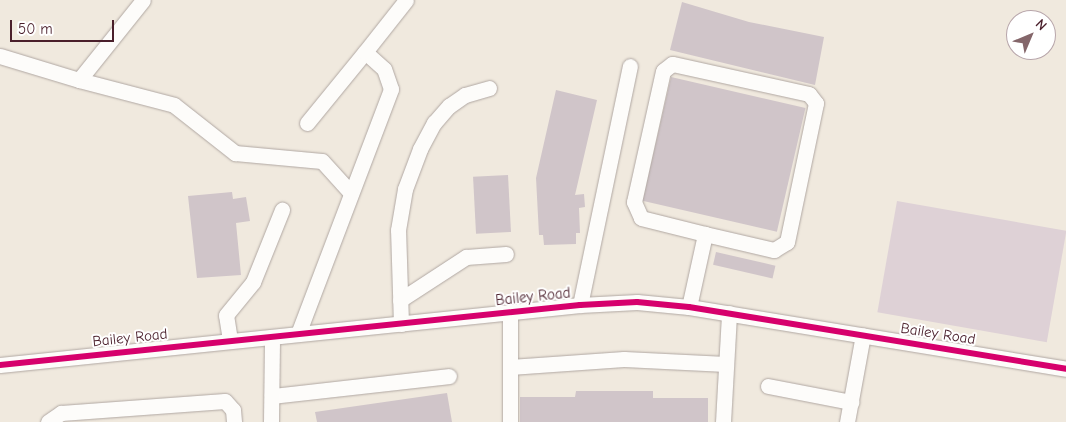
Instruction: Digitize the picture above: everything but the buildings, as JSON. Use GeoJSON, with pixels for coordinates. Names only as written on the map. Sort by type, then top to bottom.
{"type":"FeatureCollection","features":[{"type":"Feature","properties":{"kind":"street"},"geometry":{"type":"LineString","coordinates":[[79,80],[143,0]]}},
{"type":"Feature","properties":{"kind":"street"},"geometry":{"type":"LineString","coordinates":[[307,123],[406,0]]}},
{"type":"Feature","properties":{"kind":"street"},"geometry":{"type":"LineString","coordinates":[[298,334],[391,89],[384,69],[365,52]]}},
{"type":"Feature","properties":{"kind":"street"},"geometry":{"type":"LineString","coordinates":[[0,56],[79,80],[174,105],[236,153],[322,162],[351,193]]}},
{"type":"Feature","properties":{"kind":"street"},"geometry":{"type":"LineString","coordinates":[[672,64],[809,94],[816,103],[787,242],[774,250],[705,234],[641,218],[634,202],[663,71],[672,64]]}},
{"type":"Feature","properties":{"kind":"street"},"geometry":{"type":"LineString","coordinates":[[580,305],[630,66]]}},
{"type":"Feature","properties":{"kind":"street"},"geometry":{"type":"LineString","coordinates":[[400,324],[398,230],[405,189],[420,149],[434,123],[449,106],[466,95],[489,88]]}},
{"type":"Feature","properties":{"kind":"street"},"geometry":{"type":"LineString","coordinates":[[230,340],[226,315],[252,282],[282,210]]}},
{"type":"Feature","properties":{"kind":"street"},"geometry":{"type":"LineString","coordinates":[[689,307],[705,234]]}},
{"type":"Feature","properties":{"kind":"street"},"geometry":{"type":"LineString","coordinates":[[400,300],[466,257],[506,254]]}},
{"type":"Feature","properties":{"kind":"street","name":"Bailey Road"},"geometry":{"type":"LineString","coordinates":[[0,364],[580,305],[637,302],[729,313],[1066,369]]}},
{"type":"Feature","properties":{"kind":"street"},"geometry":{"type":"LineString","coordinates":[[510,312],[510,422]]}},
{"type":"Feature","properties":{"kind":"street"},"geometry":{"type":"LineString","coordinates":[[723,422],[729,313]]}},
{"type":"Feature","properties":{"kind":"street"},"geometry":{"type":"LineString","coordinates":[[847,422],[863,335]]}},
{"type":"Feature","properties":{"kind":"street"},"geometry":{"type":"LineString","coordinates":[[271,422],[272,337]]}},
{"type":"Feature","properties":{"kind":"street"},"geometry":{"type":"LineString","coordinates":[[510,367],[624,359],[726,364]]}},
{"type":"Feature","properties":{"kind":"street"},"geometry":{"type":"LineString","coordinates":[[272,396],[449,376]]}},
{"type":"Feature","properties":{"kind":"street"},"geometry":{"type":"LineString","coordinates":[[768,386],[850,402]]}},
{"type":"Feature","properties":{"kind":"street"},"geometry":{"type":"LineString","coordinates":[[48,422],[61,413],[225,401],[233,410],[234,422]]}},
{"type":"Feature","properties":{"kind":"shaded area"},"geometry":{"type":"Polygon","coordinates":[[[897,201],[1066,231],[1047,342],[877,312],[897,201]]]}},
{"type":"Feature","properties":{"kind":"cycle path"},"geometry":{"type":"LineString","coordinates":[[0,365],[580,305],[637,302],[689,307],[1066,369]]}}]}
